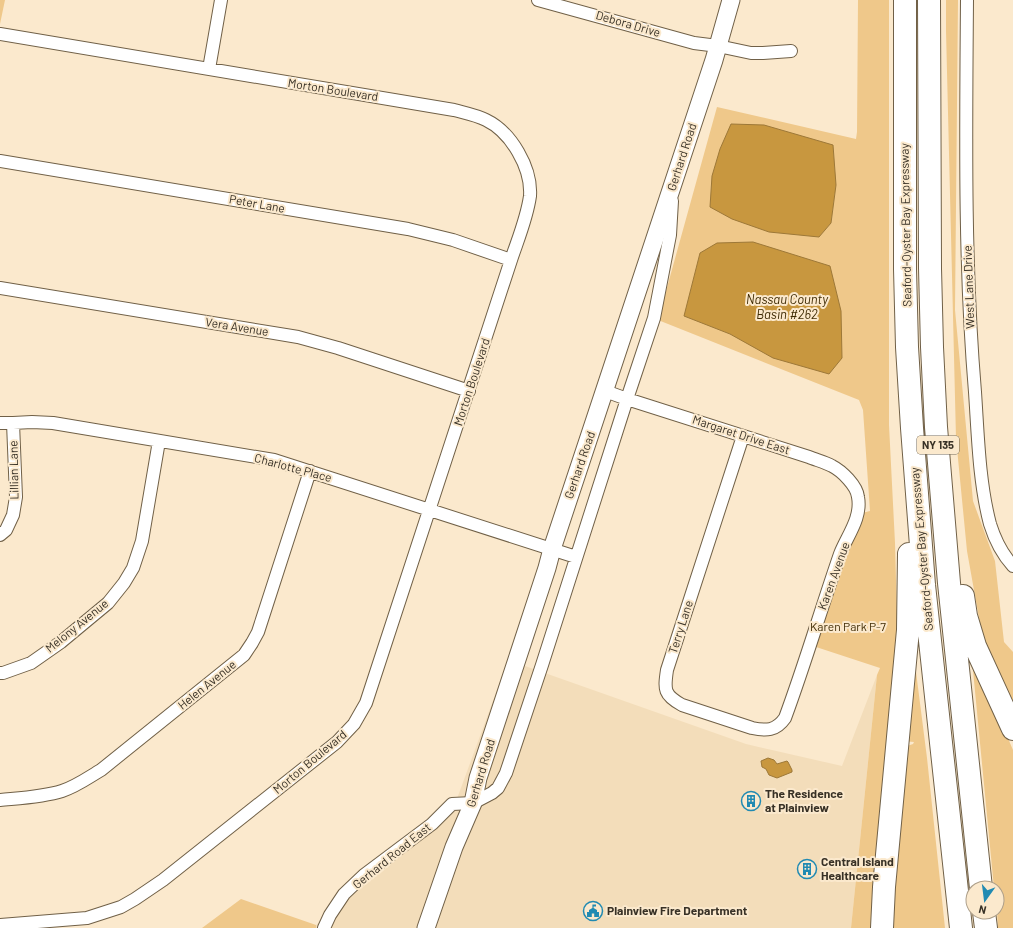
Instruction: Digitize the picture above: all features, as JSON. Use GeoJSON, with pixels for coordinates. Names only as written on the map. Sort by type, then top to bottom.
{"type":"FeatureCollection","features":[{"type":"Feature","properties":{"kind":"highway","name":"Seaford-Oyster Bay Expressway"},"geometry":{"type":"LineString","coordinates":[[905,0],[905,269],[907,347],[924,585],[961,928]]}},
{"type":"Feature","properties":{"kind":"highway","name":"Seaford-Oyster Bay Expressway"},"geometry":{"type":"LineString","coordinates":[[929,0],[930,276],[936,427],[949,583],[981,880]]}},
{"type":"Feature","properties":{"kind":"highway"},"geometry":{"type":"LineString","coordinates":[[936,427],[966,616],[975,646],[1013,729]]}},
{"type":"Feature","properties":{"kind":"highway"},"geometry":{"type":"LineString","coordinates":[[882,928],[884,887],[908,630],[912,428]]}},
{"type":"Feature","properties":{"kind":"street"},"geometry":{"type":"LineString","coordinates":[[209,69],[221,0]]}},
{"type":"Feature","properties":{"kind":"street","name":"Debora Drive"},"geometry":{"type":"LineString","coordinates":[[538,0],[567,4],[694,43],[751,53],[791,51]]}},
{"type":"Feature","properties":{"kind":"street","name":"Gerhard Road"},"geometry":{"type":"LineString","coordinates":[[426,928],[454,847],[473,803],[478,778],[552,549],[672,188],[718,46],[731,0]]}},
{"type":"Feature","properties":{"kind":"street","name":"West Lane Drive"},"geometry":{"type":"LineString","coordinates":[[967,0],[967,216],[972,358],[985,504],[990,526],[996,540],[1005,557],[1013,566]]}},
{"type":"Feature","properties":{"kind":"street","name":"Morton Boulevard"},"geometry":{"type":"LineString","coordinates":[[0,34],[454,110],[473,115],[487,120],[500,129],[513,143],[521,157],[528,177],[530,194],[527,210],[469,391],[366,703],[354,724],[336,742],[163,880],[121,907],[87,918],[0,925]]}},
{"type":"Feature","properties":{"kind":"street","name":"Peter Lane"},"geometry":{"type":"LineString","coordinates":[[0,161],[408,230],[453,240],[511,260]]}},
{"type":"Feature","properties":{"kind":"street"},"geometry":{"type":"LineString","coordinates":[[473,803],[492,793],[498,788],[506,773],[542,665],[654,318],[670,235],[672,188]]}},
{"type":"Feature","properties":{"kind":"street","name":"Vera Avenue"},"geometry":{"type":"LineString","coordinates":[[0,288],[298,338],[338,348],[469,391]]}},
{"type":"Feature","properties":{"kind":"street","name":"Margaret Drive East"},"geometry":{"type":"LineString","coordinates":[[605,391],[832,465],[853,485],[859,502]]}},
{"type":"Feature","properties":{"kind":"street","name":"Charlotte Place"},"geometry":{"type":"LineString","coordinates":[[0,423],[53,423],[274,460],[576,557]]}},
{"type":"Feature","properties":{"kind":"street","name":"Lillian Lane"},"geometry":{"type":"LineString","coordinates":[[0,535],[6,530],[13,515],[16,497],[13,424]]}},
{"type":"Feature","properties":{"kind":"street","name":"Terry Lane"},"geometry":{"type":"LineString","coordinates":[[743,436],[667,670],[664,685],[667,693],[673,700],[682,705],[752,728],[763,730],[773,728],[780,725],[785,718]]}},
{"type":"Feature","properties":{"kind":"street","name":"Melony Avenue"},"geometry":{"type":"LineString","coordinates":[[0,673],[31,663],[61,642],[108,603],[124,583],[133,568],[142,541],[159,440]]}},
{"type":"Feature","properties":{"kind":"street","name":"Helen Avenue"},"geometry":{"type":"LineString","coordinates":[[0,800],[38,796],[62,791],[78,784],[102,770],[244,655],[258,632],[310,471]]}},
{"type":"Feature","properties":{"kind":"street","name":"Karen Avenue"},"geometry":{"type":"LineString","coordinates":[[785,718],[841,553],[858,514],[859,502]]}},
{"type":"Feature","properties":{"kind":"street","name":"Gerhard Road East"},"geometry":{"type":"LineString","coordinates":[[324,928],[344,894],[364,875],[432,824],[452,804],[473,803]]}},
{"type":"Feature","properties":{"kind":"shaded area"},"geometry":{"type":"Polygon","coordinates":[[[508,660],[746,744],[842,766],[877,675],[851,928],[316,928],[316,925],[451,815],[508,660]]]}},
{"type":"Feature","properties":{"kind":"green space"},"geometry":{"type":"Polygon","coordinates":[[[0,0],[5,0],[0,24],[0,0]]]}},
{"type":"Feature","properties":{"kind":"green space","name":"Karen Park P-7"},"geometry":{"type":"Polygon","coordinates":[[[858,0],[889,0],[889,425],[895,543],[898,656],[873,928],[851,928],[877,675],[880,668],[810,645],[858,514],[870,511],[863,410],[859,400],[658,320],[717,107],[856,139],[858,0]],[[836,185],[819,237],[831,223],[836,185]],[[700,253],[685,316],[730,334],[700,253]]]}},
{"type":"Feature","properties":{"kind":"green space"},"geometry":{"type":"Polygon","coordinates":[[[946,0],[958,0],[955,310],[973,501],[995,561],[1004,642],[1013,652],[1013,718],[984,646],[967,551],[956,438],[946,0]]]}},
{"type":"Feature","properties":{"kind":"green space"},"geometry":{"type":"Polygon","coordinates":[[[972,660],[1013,750],[1013,928],[998,928],[998,920],[1005,920],[1005,880],[993,880],[972,660]]]}},
{"type":"Feature","properties":{"kind":"green space"},"geometry":{"type":"Polygon","coordinates":[[[915,664],[927,758],[945,928],[888,928],[907,746],[913,744],[914,742],[903,741],[915,664]]]}},
{"type":"Feature","properties":{"kind":"green space"},"geometry":{"type":"Polygon","coordinates":[[[241,899],[316,925],[316,928],[202,928],[241,899]]]}},
{"type":"Feature","properties":{"kind":"water"},"geometry":{"type":"Polygon","coordinates":[[[731,124],[764,125],[833,145],[836,185],[831,223],[819,237],[769,232],[732,219],[710,207],[712,176],[720,149],[731,124]]]}},
{"type":"Feature","properties":{"kind":"water","name":"Nassau County Basin #262"},"geometry":{"type":"Polygon","coordinates":[[[753,242],[830,266],[841,311],[842,358],[829,374],[773,358],[730,334],[684,316],[700,253],[717,243],[753,242]]]}},
{"type":"Feature","properties":{"kind":"water"},"geometry":{"type":"Polygon","coordinates":[[[768,758],[774,760],[777,764],[787,761],[792,772],[777,778],[769,775],[766,769],[762,767],[761,761],[768,758]]]}},
{"type":"Feature","properties":{"kind":"place","name":"The Residence at Plainview"},"geometry":{"type":"Point","coordinates":[751,801]}},
{"type":"Feature","properties":{"kind":"place","name":"Central Island Healthcare"},"geometry":{"type":"Point","coordinates":[807,869]}},
{"type":"Feature","properties":{"kind":"place","name":"Plainview Fire Department"},"geometry":{"type":"Point","coordinates":[593,911]}}]}
